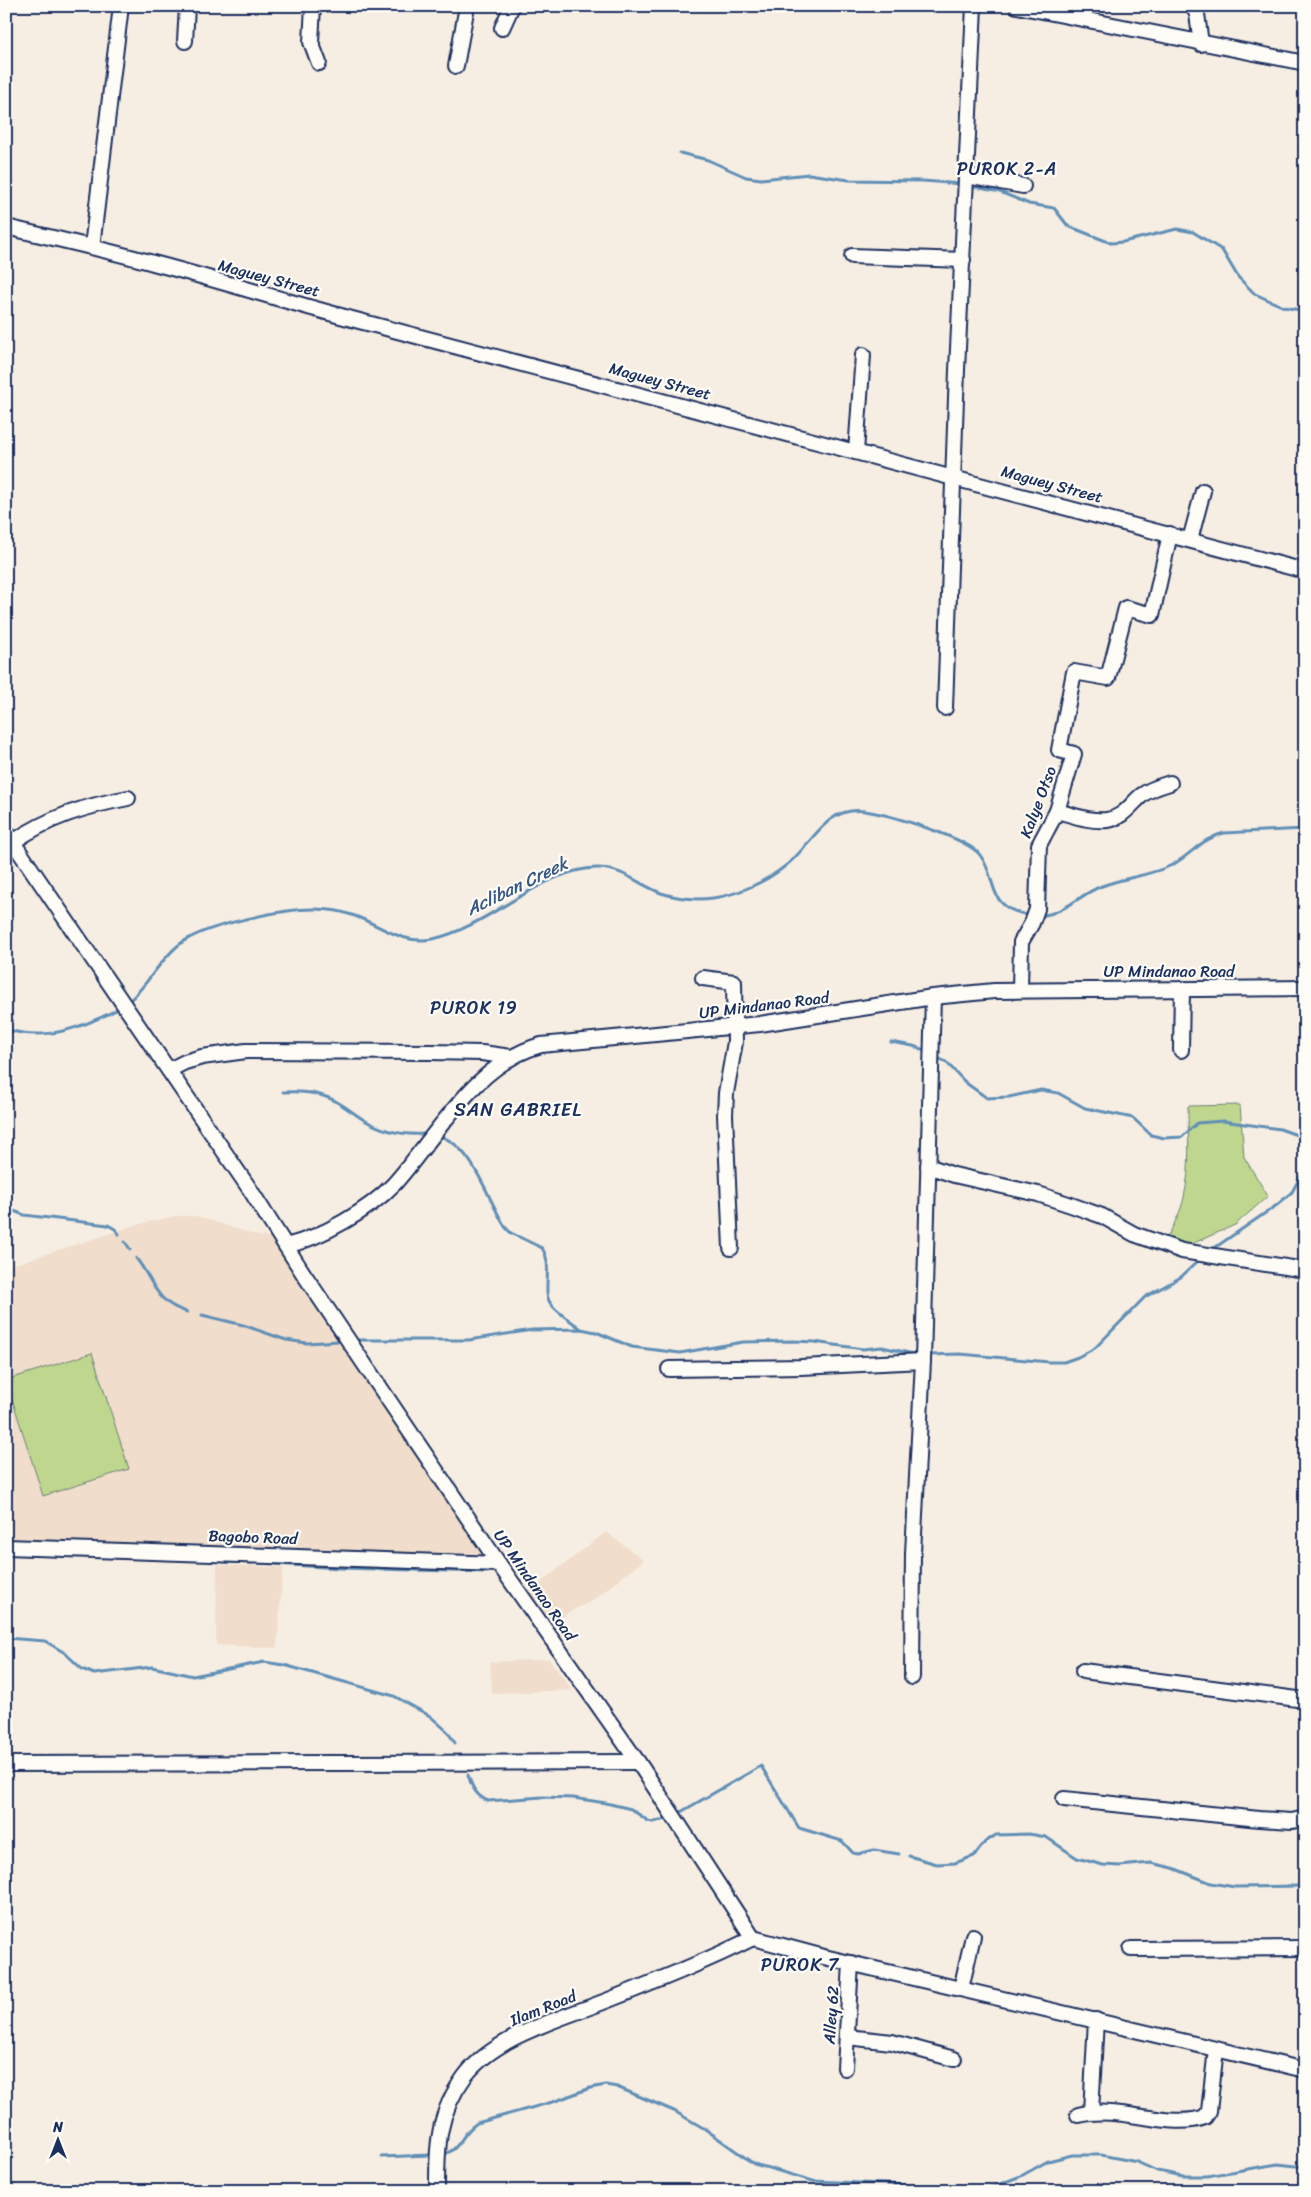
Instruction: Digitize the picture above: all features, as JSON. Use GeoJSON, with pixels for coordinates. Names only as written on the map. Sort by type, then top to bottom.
{"type":"FeatureCollection","features":[{"type":"Feature","properties":{"kind":"street"},"geometry":{"type":"LineString","coordinates":[[92,247],[121,6]]}},
{"type":"Feature","properties":{"kind":"street"},"geometry":{"type":"LineString","coordinates":[[185,41],[187,6]]}},
{"type":"Feature","properties":{"kind":"street"},"geometry":{"type":"LineString","coordinates":[[313,6],[311,42],[318,63]]}},
{"type":"Feature","properties":{"kind":"street"},"geometry":{"type":"LineString","coordinates":[[456,66],[467,6]]}},
{"type":"Feature","properties":{"kind":"street"},"geometry":{"type":"LineString","coordinates":[[502,28],[512,6]]}},
{"type":"Feature","properties":{"kind":"street"},"geometry":{"type":"LineString","coordinates":[[945,708],[974,6]]}},
{"type":"Feature","properties":{"kind":"street"},"geometry":{"type":"LineString","coordinates":[[1017,6],[1305,64]]}},
{"type":"Feature","properties":{"kind":"street"},"geometry":{"type":"LineString","coordinates":[[1193,6],[1197,14],[1201,44]]}},
{"type":"Feature","properties":{"kind":"street"},"geometry":{"type":"LineString","coordinates":[[967,176],[1023,186]]}},
{"type":"Feature","properties":{"kind":"street","name":"Maguey Street"},"geometry":{"type":"LineString","coordinates":[[6,227],[159,264],[369,324],[631,391],[856,452],[1044,499],[1305,571]]}},
{"type":"Feature","properties":{"kind":"street"},"geometry":{"type":"LineString","coordinates":[[852,256],[963,260]]}},
{"type":"Feature","properties":{"kind":"street"},"geometry":{"type":"LineString","coordinates":[[856,452],[863,355]]}},
{"type":"Feature","properties":{"kind":"street"},"geometry":{"type":"LineString","coordinates":[[1190,540],[1202,491]]}},
{"type":"Feature","properties":{"kind":"street","name":"Kalye Otso"},"geometry":{"type":"LineString","coordinates":[[1020,990],[1021,942],[1032,923],[1037,909],[1039,846],[1057,811],[1074,754],[1059,750],[1074,672],[1108,678],[1126,608],[1152,615],[1170,534]]}},
{"type":"Feature","properties":{"kind":"street"},"geometry":{"type":"LineString","coordinates":[[1057,811],[1095,820],[1109,820],[1128,810],[1146,792],[1170,783]]}},
{"type":"Feature","properties":{"kind":"street"},"geometry":{"type":"LineString","coordinates":[[128,798],[73,810],[9,837],[169,1070],[288,1249]]}},
{"type":"Feature","properties":{"kind":"street"},"geometry":{"type":"LineString","coordinates":[[703,978],[734,982],[734,1055],[726,1093],[725,1116],[731,1248]]}},
{"type":"Feature","properties":{"kind":"street","name":"UP Mindanao Road"},"geometry":{"type":"LineString","coordinates":[[753,1938],[635,1758],[499,1564],[288,1249],[350,1217],[382,1194],[393,1184],[459,1103],[511,1057],[540,1045],[735,1027],[792,1020],[933,997],[1020,990],[1305,988]]}},
{"type":"Feature","properties":{"kind":"street"},"geometry":{"type":"LineString","coordinates":[[1181,1050],[1182,989]]}},
{"type":"Feature","properties":{"kind":"street"},"geometry":{"type":"LineString","coordinates":[[912,1677],[913,1553],[923,1360],[933,997]]}},
{"type":"Feature","properties":{"kind":"street"},"geometry":{"type":"LineString","coordinates":[[169,1070],[185,1062],[202,1057],[246,1051],[448,1052],[482,1053],[511,1057]]}},
{"type":"Feature","properties":{"kind":"street"},"geometry":{"type":"LineString","coordinates":[[928,1166],[954,1175],[1038,1194],[1071,1205],[1102,1216],[1134,1234],[1182,1251],[1305,1270]]}},
{"type":"Feature","properties":{"kind":"street"},"geometry":{"type":"LineString","coordinates":[[669,1369],[792,1368],[923,1360]]}},
{"type":"Feature","properties":{"kind":"street","name":"Bagobo Road"},"geometry":{"type":"LineString","coordinates":[[6,1547],[499,1564]]}},
{"type":"Feature","properties":{"kind":"street"},"geometry":{"type":"LineString","coordinates":[[1084,1671],[1305,1700]]}},
{"type":"Feature","properties":{"kind":"street"},"geometry":{"type":"LineString","coordinates":[[6,1756],[168,1759],[635,1758]]}},
{"type":"Feature","properties":{"kind":"street"},"geometry":{"type":"LineString","coordinates":[[6,1764],[168,1759]]}},
{"type":"Feature","properties":{"kind":"street"},"geometry":{"type":"LineString","coordinates":[[1064,1799],[1259,1819],[1292,1821],[1305,1818]]}},
{"type":"Feature","properties":{"kind":"street"},"geometry":{"type":"LineString","coordinates":[[961,1989],[974,1936]]}},
{"type":"Feature","properties":{"kind":"street"},"geometry":{"type":"LineString","coordinates":[[753,1938],[851,1963],[1305,2070]]}},
{"type":"Feature","properties":{"kind":"street","name":"Ilam Road"},"geometry":{"type":"LineString","coordinates":[[437,2191],[439,2128],[448,2105],[465,2076],[480,2060],[498,2046],[531,2031],[676,1973],[753,1938]]}},
{"type":"Feature","properties":{"kind":"street"},"geometry":{"type":"LineString","coordinates":[[1131,1949],[1305,1948]]}},
{"type":"Feature","properties":{"kind":"street","name":"Alley 62"},"geometry":{"type":"LineString","coordinates":[[845,2068],[851,1963]]}},
{"type":"Feature","properties":{"kind":"street"},"geometry":{"type":"LineString","coordinates":[[1096,2020],[1084,2114],[1117,2112],[1185,2122],[1205,2117],[1209,2110],[1216,2050]]}},
{"type":"Feature","properties":{"kind":"street"},"geometry":{"type":"LineString","coordinates":[[847,2037],[892,2042],[954,2059]]}},
{"type":"Feature","properties":{"kind":"shaded area"},"geometry":{"type":"Polygon","coordinates":[[[175,1216],[197,1216],[259,1236],[274,1238],[485,1555],[6,1538],[6,1258],[12,1265],[136,1225],[175,1216]]]}},
{"type":"Feature","properties":{"kind":"shaded area"},"geometry":{"type":"Polygon","coordinates":[[[606,1532],[644,1560],[593,1600],[569,1612],[551,1626],[528,1592],[606,1532]]]}},
{"type":"Feature","properties":{"kind":"shaded area"},"geometry":{"type":"Polygon","coordinates":[[[217,1565],[283,1567],[277,1648],[216,1645],[217,1565]]]}},
{"type":"Feature","properties":{"kind":"shaded area"},"geometry":{"type":"Polygon","coordinates":[[[549,1659],[572,1690],[492,1693],[490,1662],[549,1659]]]}},
{"type":"Feature","properties":{"kind":"green space"},"geometry":{"type":"Polygon","coordinates":[[[1240,1105],[1244,1157],[1268,1196],[1235,1225],[1187,1246],[1166,1240],[1181,1208],[1188,1175],[1188,1106],[1240,1105]]]}},
{"type":"Feature","properties":{"kind":"green space"},"geometry":{"type":"Polygon","coordinates":[[[92,1353],[129,1469],[43,1496],[6,1380],[92,1353]]]}},
{"type":"Feature","properties":{"kind":"waterway"},"geometry":{"type":"LineString","coordinates":[[680,153],[708,160],[746,177],[761,179],[809,174],[849,180],[923,181],[961,184]]}},
{"type":"Feature","properties":{"kind":"waterway"},"geometry":{"type":"LineString","coordinates":[[970,186],[1000,192],[1029,204],[1054,208],[1068,226],[1111,243],[1123,242],[1177,229],[1193,232],[1222,250],[1238,277],[1255,294],[1284,307],[1305,311]]}},
{"type":"Feature","properties":{"kind":"waterway","name":"Acliban Creek"},"geometry":{"type":"LineString","coordinates":[[128,1002],[142,988],[166,957],[180,944],[191,937],[244,919],[300,910],[330,910],[355,916],[402,937],[422,940],[433,939],[453,933],[474,923],[558,877],[579,870],[599,868],[624,874],[653,890],[667,895],[707,899],[732,894],[760,883],[794,859],[829,821],[839,814],[851,811],[876,813],[908,822],[944,834],[973,848],[986,865],[999,900],[1005,906],[1029,915]]}},
{"type":"Feature","properties":{"kind":"waterway","name":"Acliban Creek"},"geometry":{"type":"LineString","coordinates":[[1041,916],[1051,914],[1066,907],[1102,886],[1164,869],[1216,835],[1305,829]]}},
{"type":"Feature","properties":{"kind":"waterway","name":"Acliban Creek"},"geometry":{"type":"LineString","coordinates":[[6,1029],[21,1033],[51,1033],[80,1026],[122,1007]]}},
{"type":"Feature","properties":{"kind":"waterway"},"geometry":{"type":"LineString","coordinates":[[891,1042],[927,1051]]}},
{"type":"Feature","properties":{"kind":"waterway"},"geometry":{"type":"LineString","coordinates":[[936,1057],[946,1062],[966,1083],[987,1098],[1009,1097],[1041,1090],[1058,1093],[1085,1108],[1133,1118],[1151,1135],[1164,1138],[1182,1137],[1197,1123],[1223,1121],[1280,1129],[1305,1138]]}},
{"type":"Feature","properties":{"kind":"waterway"},"geometry":{"type":"LineString","coordinates":[[283,1092],[318,1094],[339,1103],[366,1121],[386,1130],[408,1134],[423,1134]]}},
{"type":"Feature","properties":{"kind":"waterway"},"geometry":{"type":"LineString","coordinates":[[439,1136],[451,1141],[470,1162],[506,1228],[511,1233],[542,1248],[547,1263],[548,1299],[557,1311],[581,1329]]}},
{"type":"Feature","properties":{"kind":"waterway"},"geometry":{"type":"LineString","coordinates":[[1210,1251],[1277,1205],[1292,1192],[1305,1168]]}},
{"type":"Feature","properties":{"kind":"waterway"},"geometry":{"type":"LineString","coordinates":[[6,1208],[24,1215],[108,1225],[119,1234]]}},
{"type":"Feature","properties":{"kind":"waterway"},"geometry":{"type":"LineString","coordinates":[[125,1242],[130,1249]]}},
{"type":"Feature","properties":{"kind":"waterway"},"geometry":{"type":"LineString","coordinates":[[136,1258],[162,1297],[176,1308],[187,1312]]}},
{"type":"Feature","properties":{"kind":"waterway"},"geometry":{"type":"LineString","coordinates":[[928,1355],[960,1354],[1064,1362],[1095,1348],[1145,1297],[1181,1277],[1200,1259]]}},
{"type":"Feature","properties":{"kind":"waterway"},"geometry":{"type":"LineString","coordinates":[[202,1315],[243,1325],[286,1340],[307,1343],[339,1341]]}},
{"type":"Feature","properties":{"kind":"waterway"},"geometry":{"type":"LineString","coordinates":[[358,1340],[469,1340],[532,1330],[581,1329],[596,1332],[632,1347],[680,1353],[743,1342],[794,1341],[863,1349],[882,1347],[918,1355]]}},
{"type":"Feature","properties":{"kind":"waterway"},"geometry":{"type":"LineString","coordinates":[[6,1554],[63,1556]]}},
{"type":"Feature","properties":{"kind":"waterway"},"geometry":{"type":"LineString","coordinates":[[209,1561],[252,1563]]}},
{"type":"Feature","properties":{"kind":"waterway"},"geometry":{"type":"LineString","coordinates":[[258,1563],[340,1568],[488,1572]]}},
{"type":"Feature","properties":{"kind":"waterway"},"geometry":{"type":"LineString","coordinates":[[6,1638],[45,1641],[65,1653],[82,1669],[94,1674],[152,1667],[193,1676],[264,1662],[284,1665],[394,1696],[430,1716],[447,1731],[455,1743]]}},
{"type":"Feature","properties":{"kind":"waterway"},"geometry":{"type":"LineString","coordinates":[[679,1813],[761,1766],[799,1828],[842,1841],[853,1853],[858,1854],[874,1850],[899,1854]]}},
{"type":"Feature","properties":{"kind":"waterway"},"geometry":{"type":"LineString","coordinates":[[468,1775],[475,1791],[480,1797],[488,1801],[542,1797],[573,1798],[631,1809],[648,1821],[653,1822],[671,1818]]}},
{"type":"Feature","properties":{"kind":"waterway"},"geometry":{"type":"LineString","coordinates":[[909,1856],[937,1864],[955,1863],[974,1856],[985,1842],[996,1835],[1029,1834],[1046,1837],[1077,1858],[1103,1865],[1120,1866],[1151,1863],[1173,1868],[1211,1883],[1235,1887],[1305,1886]]}},
{"type":"Feature","properties":{"kind":"waterway"},"geometry":{"type":"LineString","coordinates":[[441,2155],[448,2153],[457,2146],[471,2127],[477,2123],[556,2101],[590,2088],[606,2085],[617,2087],[674,2111],[705,2129],[754,2164],[813,2181],[910,2185],[959,2191]]}},
{"type":"Feature","properties":{"kind":"waterway"},"geometry":{"type":"LineString","coordinates":[[381,2157],[430,2155]]}},
{"type":"Feature","properties":{"kind":"waterway"},"geometry":{"type":"LineString","coordinates":[[968,2191],[992,2187],[1021,2176],[1048,2161],[1072,2155],[1101,2155],[1137,2162],[1157,2171],[1183,2176],[1207,2176],[1278,2164],[1305,2167]]}},
{"type":"Feature","properties":{"kind":"district","name":"PUROK 2-A"},"geometry":{"type":"Point","coordinates":[1007,169]}},
{"type":"Feature","properties":{"kind":"district","name":"PUROK 19"},"geometry":{"type":"Point","coordinates":[474,1008]}},
{"type":"Feature","properties":{"kind":"district","name":"SAN GABRIEL"},"geometry":{"type":"Point","coordinates":[518,1109]}},
{"type":"Feature","properties":{"kind":"district","name":"PUROK 7"},"geometry":{"type":"Point","coordinates":[800,1965]}}]}
